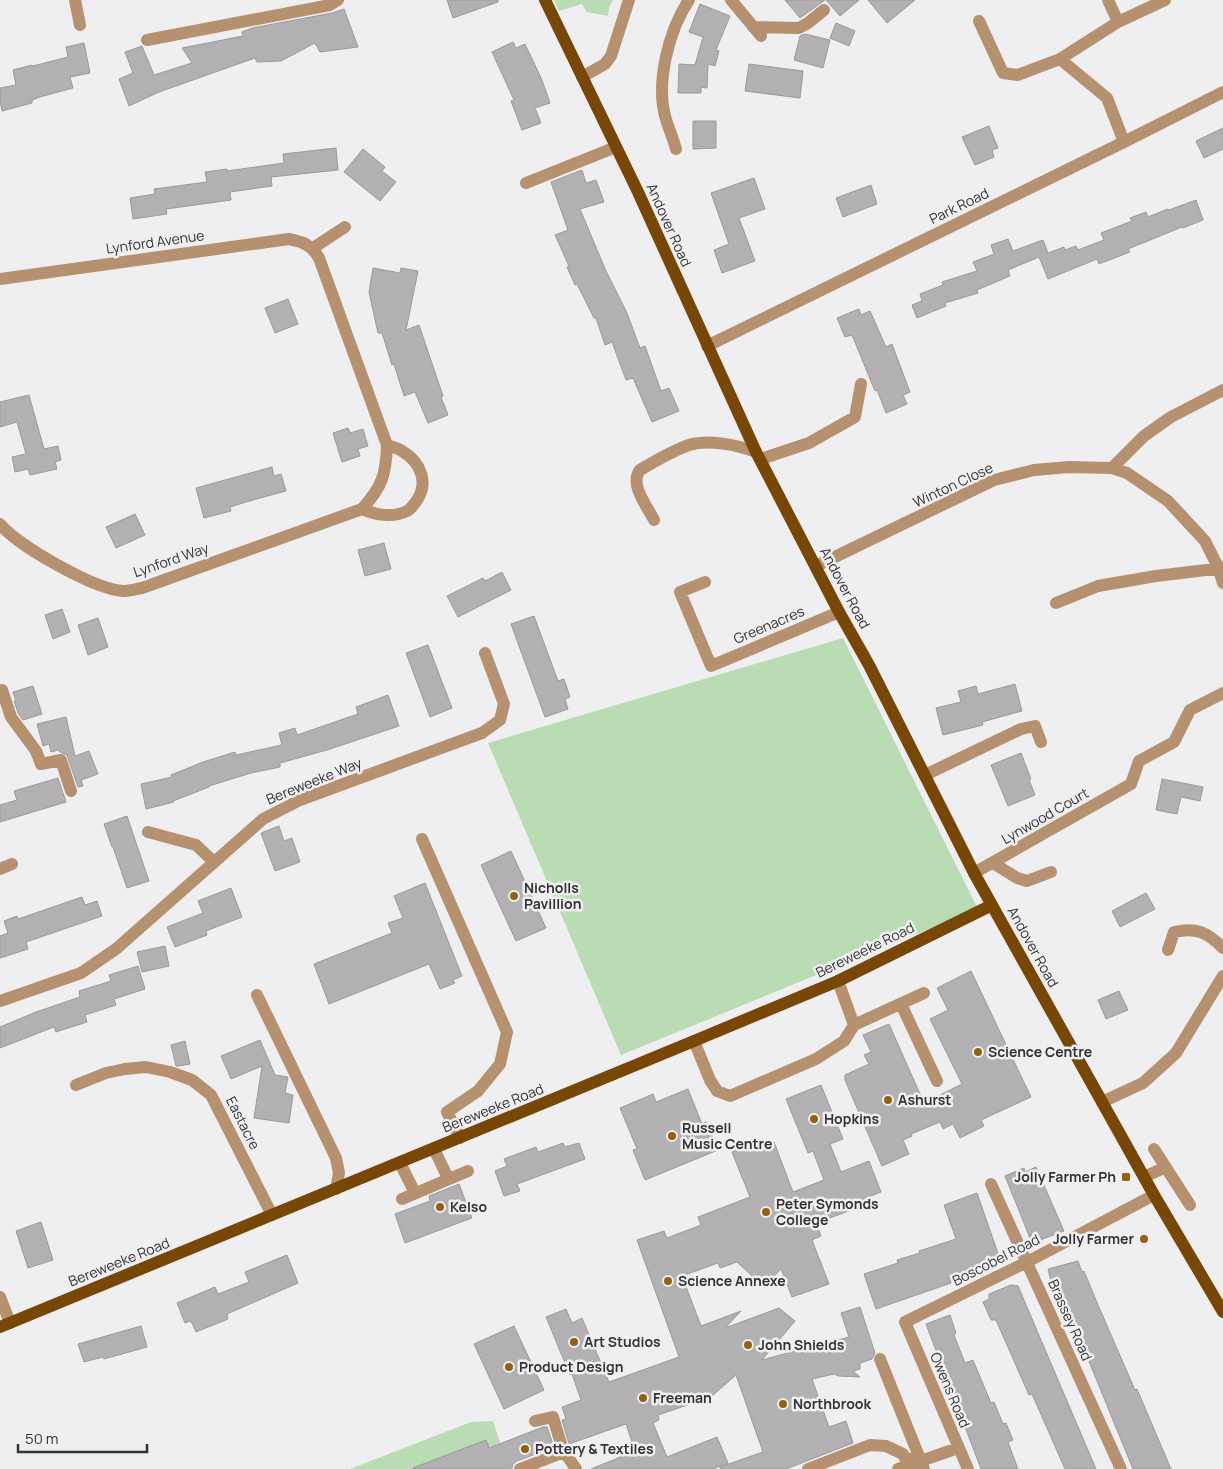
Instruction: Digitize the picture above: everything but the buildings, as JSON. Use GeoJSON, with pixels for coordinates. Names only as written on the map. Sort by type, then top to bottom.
{"type":"FeatureCollection","features":[{"type":"Feature","properties":{"kind":"main road","name":"Andover Road"},"geometry":{"type":"LineString","coordinates":[[545,0],[616,147],[758,456],[839,612],[870,665],[974,873],[1154,1195],[1223,1312]]}},
{"type":"Feature","properties":{"kind":"main road","name":"Bereweeke Road"},"geometry":{"type":"LineString","coordinates":[[5,1325],[434,1149],[838,980],[992,905]]}},
{"type":"Feature","properties":{"kind":"street"},"geometry":{"type":"LineString","coordinates":[[74,0],[80,25]]}},
{"type":"Feature","properties":{"kind":"street"},"geometry":{"type":"LineString","coordinates":[[147,40],[330,5],[338,0]]}},
{"type":"Feature","properties":{"kind":"street"},"geometry":{"type":"LineString","coordinates":[[582,77],[604,64],[611,56],[630,0]]}},
{"type":"Feature","properties":{"kind":"street"},"geometry":{"type":"LineString","coordinates":[[676,149],[665,116],[662,96],[663,74],[674,30],[683,8],[689,0]]}},
{"type":"Feature","properties":{"kind":"street"},"geometry":{"type":"LineString","coordinates":[[731,0],[757,31],[798,28],[808,23],[824,10]]}},
{"type":"Feature","properties":{"kind":"street"},"geometry":{"type":"LineString","coordinates":[[1108,0],[1118,22]]}},
{"type":"Feature","properties":{"kind":"street"},"geometry":{"type":"LineString","coordinates":[[979,21],[1003,73],[1018,75],[1060,59],[1118,22],[1165,0]]}},
{"type":"Feature","properties":{"kind":"street"},"geometry":{"type":"LineString","coordinates":[[1060,59],[1107,98],[1124,142]]}},
{"type":"Feature","properties":{"kind":"street","name":"Park Road"},"geometry":{"type":"LineString","coordinates":[[707,346],[1223,92]]}},
{"type":"Feature","properties":{"kind":"street"},"geometry":{"type":"LineString","coordinates":[[526,182],[616,147]]}},
{"type":"Feature","properties":{"kind":"street"},"geometry":{"type":"LineString","coordinates":[[345,226],[313,248],[320,258],[387,445],[387,462],[382,483],[362,509],[372,513],[394,515],[408,511],[418,500],[423,487],[423,475],[402,450],[387,445]]}},
{"type":"Feature","properties":{"kind":"street","name":"Lynford Avenue"},"geometry":{"type":"LineString","coordinates":[[0,279],[289,239],[299,241],[313,248]]}},
{"type":"Feature","properties":{"kind":"street"},"geometry":{"type":"LineString","coordinates":[[654,520],[636,486],[636,475],[640,470],[672,453],[698,443],[742,446],[758,456],[809,443],[855,417],[861,384]]}},
{"type":"Feature","properties":{"kind":"street"},"geometry":{"type":"LineString","coordinates":[[1112,468],[1144,436],[1171,417],[1223,390]]}},
{"type":"Feature","properties":{"kind":"street","name":"Winton Close"},"geometry":{"type":"LineString","coordinates":[[816,566],[994,480],[1034,470],[1069,467],[1112,468],[1127,473],[1168,501],[1205,541],[1220,568],[1223,583]]}},
{"type":"Feature","properties":{"kind":"street","name":"Lynford Way"},"geometry":{"type":"LineString","coordinates":[[0,524],[6,532],[56,564],[101,586],[124,591],[142,588],[362,509]]}},
{"type":"Feature","properties":{"kind":"street"},"geometry":{"type":"LineString","coordinates":[[1056,602],[1098,586],[1220,568]]}},
{"type":"Feature","properties":{"kind":"street","name":"Greenacres"},"geometry":{"type":"LineString","coordinates":[[705,582],[680,592],[711,666],[839,612]]}},
{"type":"Feature","properties":{"kind":"street","name":"Bereweeke Way"},"geometry":{"type":"LineString","coordinates":[[0,1001],[81,973],[116,949],[263,819],[300,800],[482,734],[500,720],[504,704],[486,653]]}},
{"type":"Feature","properties":{"kind":"street"},"geometry":{"type":"LineString","coordinates":[[0,691],[2,690],[12,717],[36,751],[41,764],[61,760],[71,791]]}},
{"type":"Feature","properties":{"kind":"street","name":"Lynwood Court"},"geometry":{"type":"LineString","coordinates":[[974,873],[1132,784],[1139,761],[1174,742],[1190,710],[1223,693]]}},
{"type":"Feature","properties":{"kind":"street"},"geometry":{"type":"LineString","coordinates":[[925,775],[1021,729],[1035,726],[1041,742]]}},
{"type":"Feature","properties":{"kind":"street"},"geometry":{"type":"LineString","coordinates":[[148,832],[196,845],[214,862]]}},
{"type":"Feature","properties":{"kind":"street"},"geometry":{"type":"LineString","coordinates":[[422,839],[507,1032],[500,1064],[478,1091],[447,1112],[460,1138]]}},
{"type":"Feature","properties":{"kind":"street"},"geometry":{"type":"LineString","coordinates":[[993,863],[1017,878],[1027,881],[1051,872]]}},
{"type":"Feature","properties":{"kind":"street"},"geometry":{"type":"LineString","coordinates":[[1168,950],[1174,932],[1189,929],[1212,937],[1223,948]]}},
{"type":"Feature","properties":{"kind":"street"},"geometry":{"type":"LineString","coordinates":[[1102,1102],[1143,1083],[1176,1054],[1223,976]]}},
{"type":"Feature","properties":{"kind":"street"},"geometry":{"type":"LineString","coordinates":[[838,980],[854,1025]]}},
{"type":"Feature","properties":{"kind":"street"},"geometry":{"type":"LineString","coordinates":[[694,1041],[710,1080],[717,1090],[730,1096],[816,1059],[844,1041],[854,1025],[924,993]]}},
{"type":"Feature","properties":{"kind":"street"},"geometry":{"type":"LineString","coordinates":[[257,995],[336,1158],[339,1173],[336,1189]]}},
{"type":"Feature","properties":{"kind":"street"},"geometry":{"type":"LineString","coordinates":[[901,1004],[938,1081]]}},
{"type":"Feature","properties":{"kind":"street","name":"Eastacre"},"geometry":{"type":"LineString","coordinates":[[76,1085],[106,1073],[146,1067],[170,1072],[192,1080],[211,1095],[272,1216]]}},
{"type":"Feature","properties":{"kind":"street"},"geometry":{"type":"LineString","coordinates":[[434,1149],[448,1178]]}},
{"type":"Feature","properties":{"kind":"street"},"geometry":{"type":"LineString","coordinates":[[1154,1149],[1190,1205]]}},
{"type":"Feature","properties":{"kind":"street"},"geometry":{"type":"LineString","coordinates":[[400,1163],[415,1193]]}},
{"type":"Feature","properties":{"kind":"street"},"geometry":{"type":"LineString","coordinates":[[1144,1177],[1166,1167]]}},
{"type":"Feature","properties":{"kind":"street"},"geometry":{"type":"LineString","coordinates":[[402,1199],[468,1171]]}},
{"type":"Feature","properties":{"kind":"street","name":"Brassey Road"},"geometry":{"type":"LineString","coordinates":[[991,1184],[1121,1469]]}},
{"type":"Feature","properties":{"kind":"street","name":"Boscobel Road"},"geometry":{"type":"LineString","coordinates":[[905,1322],[1027,1262],[1154,1195]]}},
{"type":"Feature","properties":{"kind":"street"},"geometry":{"type":"LineString","coordinates":[[0,1297],[5,1325]]}},
{"type":"Feature","properties":{"kind":"street","name":"Owens Road"},"geometry":{"type":"LineString","coordinates":[[905,1322],[968,1469]]}},
{"type":"Feature","properties":{"kind":"street"},"geometry":{"type":"LineString","coordinates":[[880,1359],[922,1465]]}},
{"type":"Feature","properties":{"kind":"street"},"geometry":{"type":"LineString","coordinates":[[535,1422],[553,1416],[564,1454],[576,1469]]}},
{"type":"Feature","properties":{"kind":"street"},"geometry":{"type":"LineString","coordinates":[[808,1469],[870,1445],[886,1446],[903,1454],[905,1458],[922,1465]]}},
{"type":"Feature","properties":{"kind":"street"},"geometry":{"type":"LineString","coordinates":[[898,1469],[922,1465],[958,1448]]}},
{"type":"Feature","properties":{"kind":"street"},"geometry":{"type":"LineString","coordinates":[[520,1469],[559,1454],[564,1454]]}},
{"type":"Feature","properties":{"kind":"green space"},"geometry":{"type":"Polygon","coordinates":[[[554,0],[613,0],[608,16],[587,12],[582,4],[559,11],[554,0]]]}},
{"type":"Feature","properties":{"kind":"green space"},"geometry":{"type":"Polygon","coordinates":[[[843,638],[978,909],[621,1055],[488,743],[843,638]]]}},
{"type":"Feature","properties":{"kind":"green space"},"geometry":{"type":"Polygon","coordinates":[[[493,1421],[500,1443],[435,1469],[350,1469],[471,1422],[493,1421]]]}},
{"type":"Feature","properties":{"kind":"place","name":"Nicholls Pavillion"},"geometry":{"type":"Point","coordinates":[514,896]}},
{"type":"Feature","properties":{"kind":"place","name":"Science Centre"},"geometry":{"type":"Point","coordinates":[978,1052]}},
{"type":"Feature","properties":{"kind":"place","name":"Ashurst"},"geometry":{"type":"Point","coordinates":[888,1100]}},
{"type":"Feature","properties":{"kind":"place","name":"Hopkins"},"geometry":{"type":"Point","coordinates":[814,1119]}},
{"type":"Feature","properties":{"kind":"place","name":"Russell Music Centre"},"geometry":{"type":"Point","coordinates":[672,1136]}},
{"type":"Feature","properties":{"kind":"place","name":"Jolly Farmer Ph"},"geometry":{"type":"Point","coordinates":[1126,1177]}},
{"type":"Feature","properties":{"kind":"place","name":"Kelso"},"geometry":{"type":"Point","coordinates":[440,1207]}},
{"type":"Feature","properties":{"kind":"place","name":"Peter Symonds College"},"geometry":{"type":"Point","coordinates":[766,1212]}},
{"type":"Feature","properties":{"kind":"place","name":"Jolly Farmer"},"geometry":{"type":"Point","coordinates":[1144,1239]}},
{"type":"Feature","properties":{"kind":"place","name":"Science Annexe"},"geometry":{"type":"Point","coordinates":[668,1281]}},
{"type":"Feature","properties":{"kind":"place","name":"Art Studios"},"geometry":{"type":"Point","coordinates":[574,1342]}},
{"type":"Feature","properties":{"kind":"place","name":"John Shields"},"geometry":{"type":"Point","coordinates":[748,1345]}},
{"type":"Feature","properties":{"kind":"place","name":"Product Design"},"geometry":{"type":"Point","coordinates":[509,1367]}},
{"type":"Feature","properties":{"kind":"place","name":"Freeman"},"geometry":{"type":"Point","coordinates":[643,1398]}},
{"type":"Feature","properties":{"kind":"place","name":"Northbrook"},"geometry":{"type":"Point","coordinates":[783,1404]}},
{"type":"Feature","properties":{"kind":"place","name":"Pottery & Textiles"},"geometry":{"type":"Point","coordinates":[525,1449]}}]}
